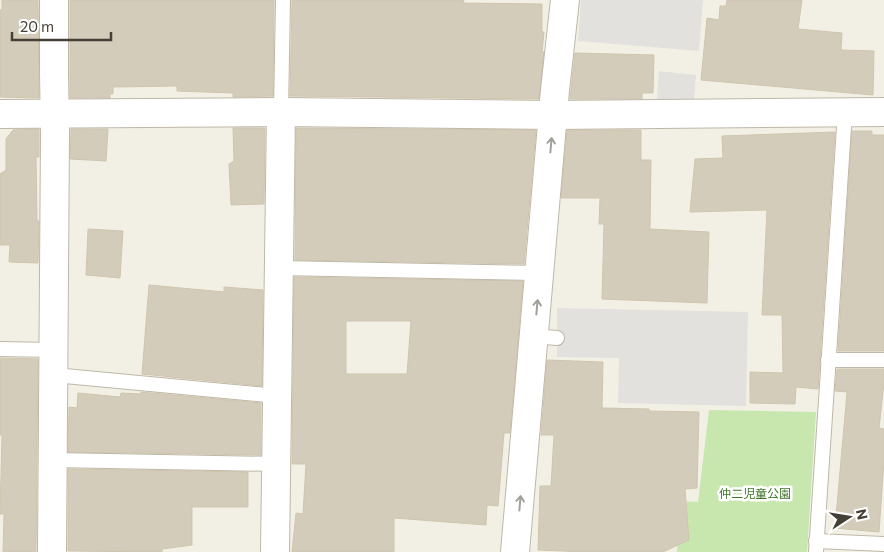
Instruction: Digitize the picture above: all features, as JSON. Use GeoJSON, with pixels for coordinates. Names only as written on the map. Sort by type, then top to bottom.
{"type":"FeatureCollection","features":[{"type":"Feature","properties":{"kind":"street"},"geometry":{"type":"LineString","coordinates":[[52,552],[54,0]]}},
{"type":"Feature","properties":{"kind":"street"},"geometry":{"type":"LineString","coordinates":[[515,552],[546,337],[539,273],[565,0]]}},
{"type":"Feature","properties":{"kind":"street"},"geometry":{"type":"LineString","coordinates":[[275,552],[281,112]]}},
{"type":"Feature","properties":{"kind":"street"},"geometry":{"type":"LineString","coordinates":[[0,114],[281,112],[553,115],[884,112]]}},
{"type":"Feature","properties":{"kind":"lane"},"geometry":{"type":"LineString","coordinates":[[281,112],[283,0]]}},
{"type":"Feature","properties":{"kind":"lane"},"geometry":{"type":"LineString","coordinates":[[845,112],[816,546],[884,544]]}},
{"type":"Feature","properties":{"kind":"lane"},"geometry":{"type":"LineString","coordinates":[[279,268],[539,273]]}},
{"type":"Feature","properties":{"kind":"lane"},"geometry":{"type":"LineString","coordinates":[[0,349],[54,363],[277,396]]}},
{"type":"Feature","properties":{"kind":"lane"},"geometry":{"type":"LineString","coordinates":[[828,360],[884,360]]}},
{"type":"Feature","properties":{"kind":"lane"},"geometry":{"type":"LineString","coordinates":[[53,460],[276,464]]}},
{"type":"Feature","properties":{"kind":"green space","name":"仲二児童公園"},"geometry":{"type":"Polygon","coordinates":[[[709,410],[816,412],[807,552],[677,552],[679,501],[698,502],[709,410]]]}},
{"type":"Feature","properties":{"kind":"shaded area"},"geometry":{"type":"Polygon","coordinates":[[[581,0],[703,0],[699,51],[578,41],[581,0]]]}},
{"type":"Feature","properties":{"kind":"shaded area"},"geometry":{"type":"Polygon","coordinates":[[[659,71],[696,75],[694,102],[657,99],[659,71]]]}},
{"type":"Feature","properties":{"kind":"shaded area"},"geometry":{"type":"Polygon","coordinates":[[[557,308],[748,312],[746,406],[618,403],[619,358],[557,357],[557,308]]]}},
{"type":"Feature","properties":{"kind":"building"},"geometry":{"type":"Polygon","coordinates":[[[2,0],[38,0],[39,98],[0,97],[0,10],[2,10],[2,0]]]}},
{"type":"Feature","properties":{"kind":"building"},"geometry":{"type":"Polygon","coordinates":[[[70,0],[274,0],[273,96],[233,97],[233,93],[177,91],[177,86],[113,87],[113,94],[110,94],[110,98],[70,98],[70,0]]]}},
{"type":"Feature","properties":{"kind":"building"},"geometry":{"type":"Polygon","coordinates":[[[292,0],[464,0],[463,3],[542,4],[542,32],[544,32],[542,52],[544,52],[539,99],[290,96],[292,0]]]}},
{"type":"Feature","properties":{"kind":"building"},"geometry":{"type":"Polygon","coordinates":[[[727,0],[802,0],[798,29],[842,33],[841,50],[874,51],[873,95],[701,80],[707,18],[719,20],[720,6],[726,6],[727,0]]]}},
{"type":"Feature","properties":{"kind":"building"},"geometry":{"type":"Polygon","coordinates":[[[575,53],[654,55],[653,93],[642,93],[642,99],[570,99],[575,53]]]}},
{"type":"Feature","properties":{"kind":"building"},"geometry":{"type":"Polygon","coordinates":[[[233,128],[265,128],[264,204],[231,205],[229,164],[234,161],[233,128]]]}},
{"type":"Feature","properties":{"kind":"building"},"geometry":{"type":"Polygon","coordinates":[[[296,128],[536,130],[524,264],[295,260],[296,128]]]}},
{"type":"Feature","properties":{"kind":"building"},"geometry":{"type":"Polygon","coordinates":[[[39,129],[39,157],[36,157],[37,221],[39,221],[38,263],[9,262],[10,245],[0,245],[0,174],[6,170],[6,139],[13,130],[39,129]]]}},
{"type":"Feature","properties":{"kind":"building"},"geometry":{"type":"Polygon","coordinates":[[[71,129],[108,129],[106,161],[70,159],[71,129]]]}},
{"type":"Feature","properties":{"kind":"building"},"geometry":{"type":"Polygon","coordinates":[[[567,130],[641,130],[641,160],[651,160],[650,229],[709,232],[707,303],[602,299],[604,224],[599,224],[600,198],[561,198],[567,130]]]}},
{"type":"Feature","properties":{"kind":"building"},"geometry":{"type":"Polygon","coordinates":[[[852,131],[872,131],[872,135],[884,135],[884,351],[838,351],[852,131]]]}},
{"type":"Feature","properties":{"kind":"building"},"geometry":{"type":"Polygon","coordinates":[[[835,132],[818,389],[796,387],[795,404],[750,403],[750,372],[783,373],[782,315],[762,315],[767,210],[690,212],[695,159],[723,158],[722,136],[835,132]]]}},
{"type":"Feature","properties":{"kind":"building"},"geometry":{"type":"Polygon","coordinates":[[[88,229],[123,231],[120,278],[86,275],[88,229]]]}},
{"type":"Feature","properties":{"kind":"building"},"geometry":{"type":"Polygon","coordinates":[[[294,277],[523,281],[510,433],[504,433],[498,506],[487,505],[486,525],[394,518],[394,552],[292,552],[296,513],[303,514],[306,464],[292,464],[294,277]],[[346,321],[346,374],[407,374],[411,321],[346,321]]]}},
{"type":"Feature","properties":{"kind":"building"},"geometry":{"type":"Polygon","coordinates":[[[149,285],[224,292],[224,287],[263,290],[262,386],[142,374],[149,285]]]}},
{"type":"Feature","properties":{"kind":"building"},"geometry":{"type":"Polygon","coordinates":[[[0,358],[38,359],[36,552],[3,552],[4,514],[0,514],[2,435],[0,435],[0,358]]]}},
{"type":"Feature","properties":{"kind":"building"},"geometry":{"type":"Polygon","coordinates":[[[547,360],[603,362],[602,408],[699,412],[697,488],[685,489],[689,540],[663,552],[538,550],[540,486],[551,486],[554,435],[541,435],[547,360]]]}},
{"type":"Feature","properties":{"kind":"building"},"geometry":{"type":"Polygon","coordinates":[[[837,369],[884,369],[879,428],[884,429],[884,461],[879,532],[835,528],[847,392],[835,391],[837,369]]]}},
{"type":"Feature","properties":{"kind":"building"},"geometry":{"type":"Polygon","coordinates":[[[141,392],[261,403],[261,455],[68,452],[69,407],[77,408],[78,393],[120,397],[121,393],[141,394],[141,392]]]}},
{"type":"Feature","properties":{"kind":"building"},"geometry":{"type":"Polygon","coordinates":[[[68,469],[248,472],[248,507],[192,507],[192,545],[162,549],[162,552],[68,551],[68,469]]]}}]}
